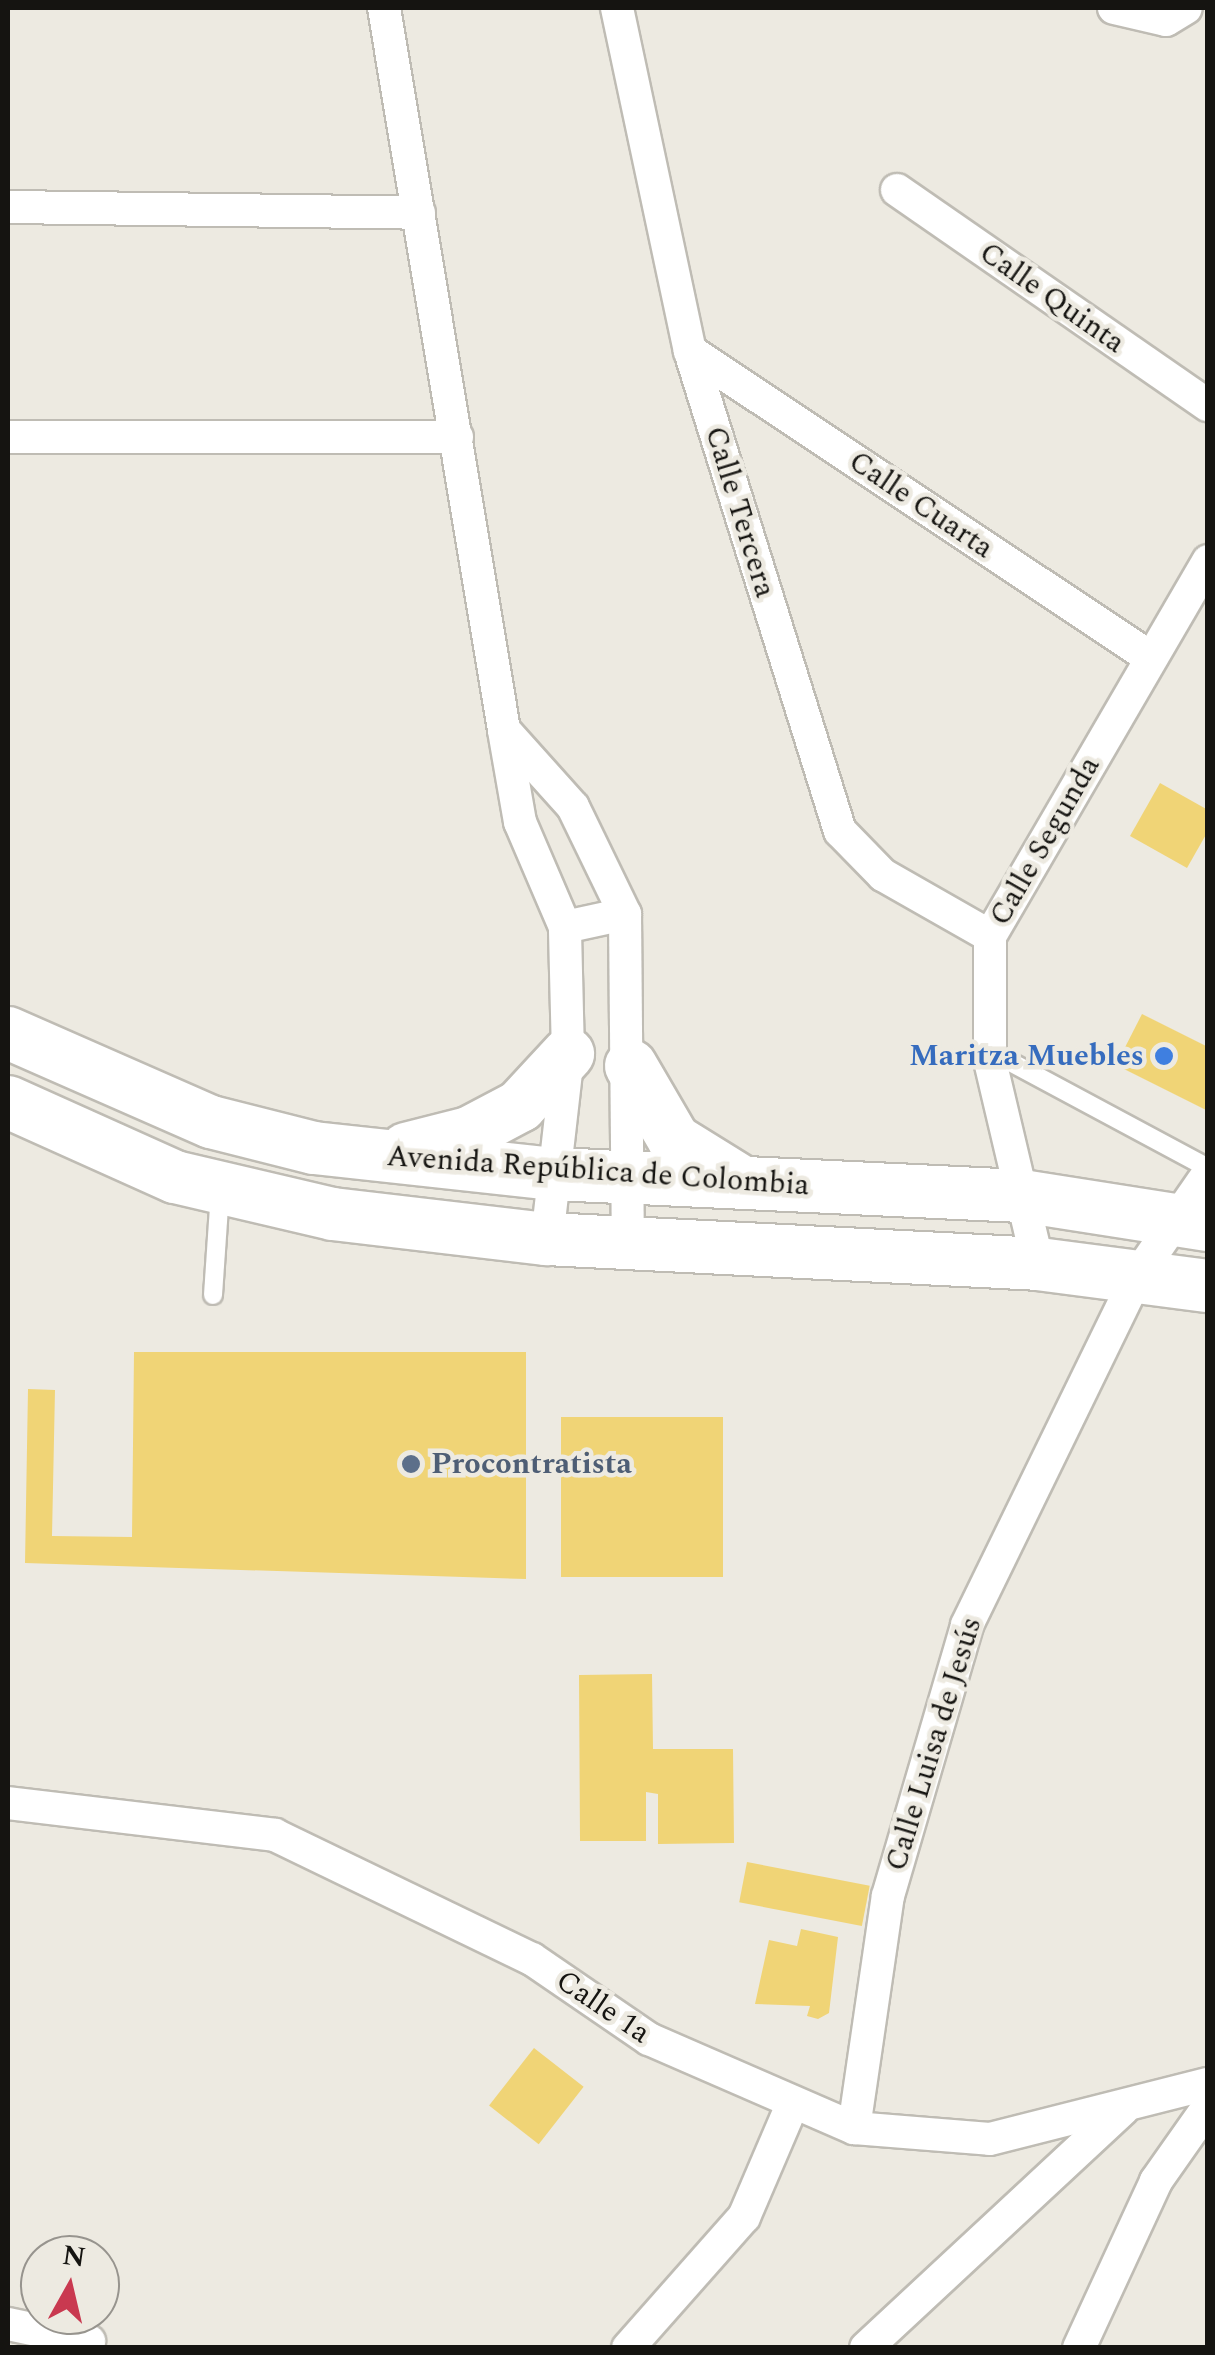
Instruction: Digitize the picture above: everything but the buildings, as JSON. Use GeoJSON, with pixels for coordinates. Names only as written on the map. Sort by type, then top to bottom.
{"type":"FeatureCollection","features":[{"type":"Feature","properties":{"kind":"main road","name":"Avenida República de Colombia"},"geometry":{"type":"LineString","coordinates":[[8,1033],[211,1122],[362,1154],[555,1174],[1022,1196],[1192,1222]]}},
{"type":"Feature","properties":{"kind":"main road"},"geometry":{"type":"LineString","coordinates":[[362,1154],[469,1133],[520,1106],[568,1054]]}},
{"type":"Feature","properties":{"kind":"main road"},"geometry":{"type":"LineString","coordinates":[[631,1066],[674,1140],[747,1184]]}},
{"type":"Feature","properties":{"kind":"main road"},"geometry":{"type":"LineString","coordinates":[[8,1102],[220,1190],[547,1240],[1038,1264],[1208,1286]]}},
{"type":"Feature","properties":{"kind":"street"},"geometry":{"type":"LineString","coordinates":[[384,8],[520,822],[565,927],[568,1054],[547,1240]]}},
{"type":"Feature","properties":{"kind":"street","name":"Calle Tercera"},"geometry":{"type":"LineString","coordinates":[[617,8],[690,351],[840,830],[883,875],[990,936]]}},
{"type":"Feature","properties":{"kind":"street"},"geometry":{"type":"LineString","coordinates":[[1114,8],[1166,20],[1186,8]]}},
{"type":"Feature","properties":{"kind":"street","name":"Calle Quinta"},"geometry":{"type":"LineString","coordinates":[[897,190],[1208,405]]}},
{"type":"Feature","properties":{"kind":"street"},"geometry":{"type":"LineString","coordinates":[[8,207],[419,213]]}},
{"type":"Feature","properties":{"kind":"street","name":"Calle Cuarta"},"geometry":{"type":"LineString","coordinates":[[690,351],[1151,658]]}},
{"type":"Feature","properties":{"kind":"street"},"geometry":{"type":"LineString","coordinates":[[8,436],[457,437]]}},
{"type":"Feature","properties":{"kind":"street","name":"Calle Segunda"},"geometry":{"type":"LineString","coordinates":[[1038,1264],[990,1051],[990,936],[1208,560]]}},
{"type":"Feature","properties":{"kind":"street"},"geometry":{"type":"LineString","coordinates":[[504,730],[573,806],[625,914],[631,1066],[628,1244]]}},
{"type":"Feature","properties":{"kind":"street"},"geometry":{"type":"LineString","coordinates":[[565,927],[625,914]]}},
{"type":"Feature","properties":{"kind":"street","name":"Calle Luisa de Jesús"},"geometry":{"type":"LineString","coordinates":[[854,2128],[888,1896],[967,1625],[1138,1275],[1192,1222],[1208,1171]]}},
{"type":"Feature","properties":{"kind":"street","name":"Calle 1a"},"geometry":{"type":"LineString","coordinates":[[8,1803],[275,1835],[418,1897],[649,2039],[792,2105],[854,2128],[990,2139],[1122,2110],[1208,2084]]}},
{"type":"Feature","properties":{"kind":"street"},"geometry":{"type":"LineString","coordinates":[[628,2348],[744,2217],[792,2105]]}},
{"type":"Feature","properties":{"kind":"street"},"geometry":{"type":"LineString","coordinates":[[1079,2348],[1156,2181],[1208,2108]]}},
{"type":"Feature","properties":{"kind":"street"},"geometry":{"type":"LineString","coordinates":[[866,2348],[1122,2110]]}},
{"type":"Feature","properties":{"kind":"street"},"geometry":{"type":"LineString","coordinates":[[8,2324],[89,2341]]}},
{"type":"Feature","properties":{"kind":"lane"},"geometry":{"type":"LineString","coordinates":[[990,1051],[1208,1171]]}},
{"type":"Feature","properties":{"kind":"lane"},"geometry":{"type":"LineString","coordinates":[[213,1295],[220,1190]]}},
{"type":"Feature","properties":{"kind":"place","name":"Maritza Muebles"},"geometry":{"type":"Point","coordinates":[1164,1056]}},
{"type":"Feature","properties":{"kind":"place","name":"Procontratista"},"geometry":{"type":"Point","coordinates":[411,1464]}}]}
